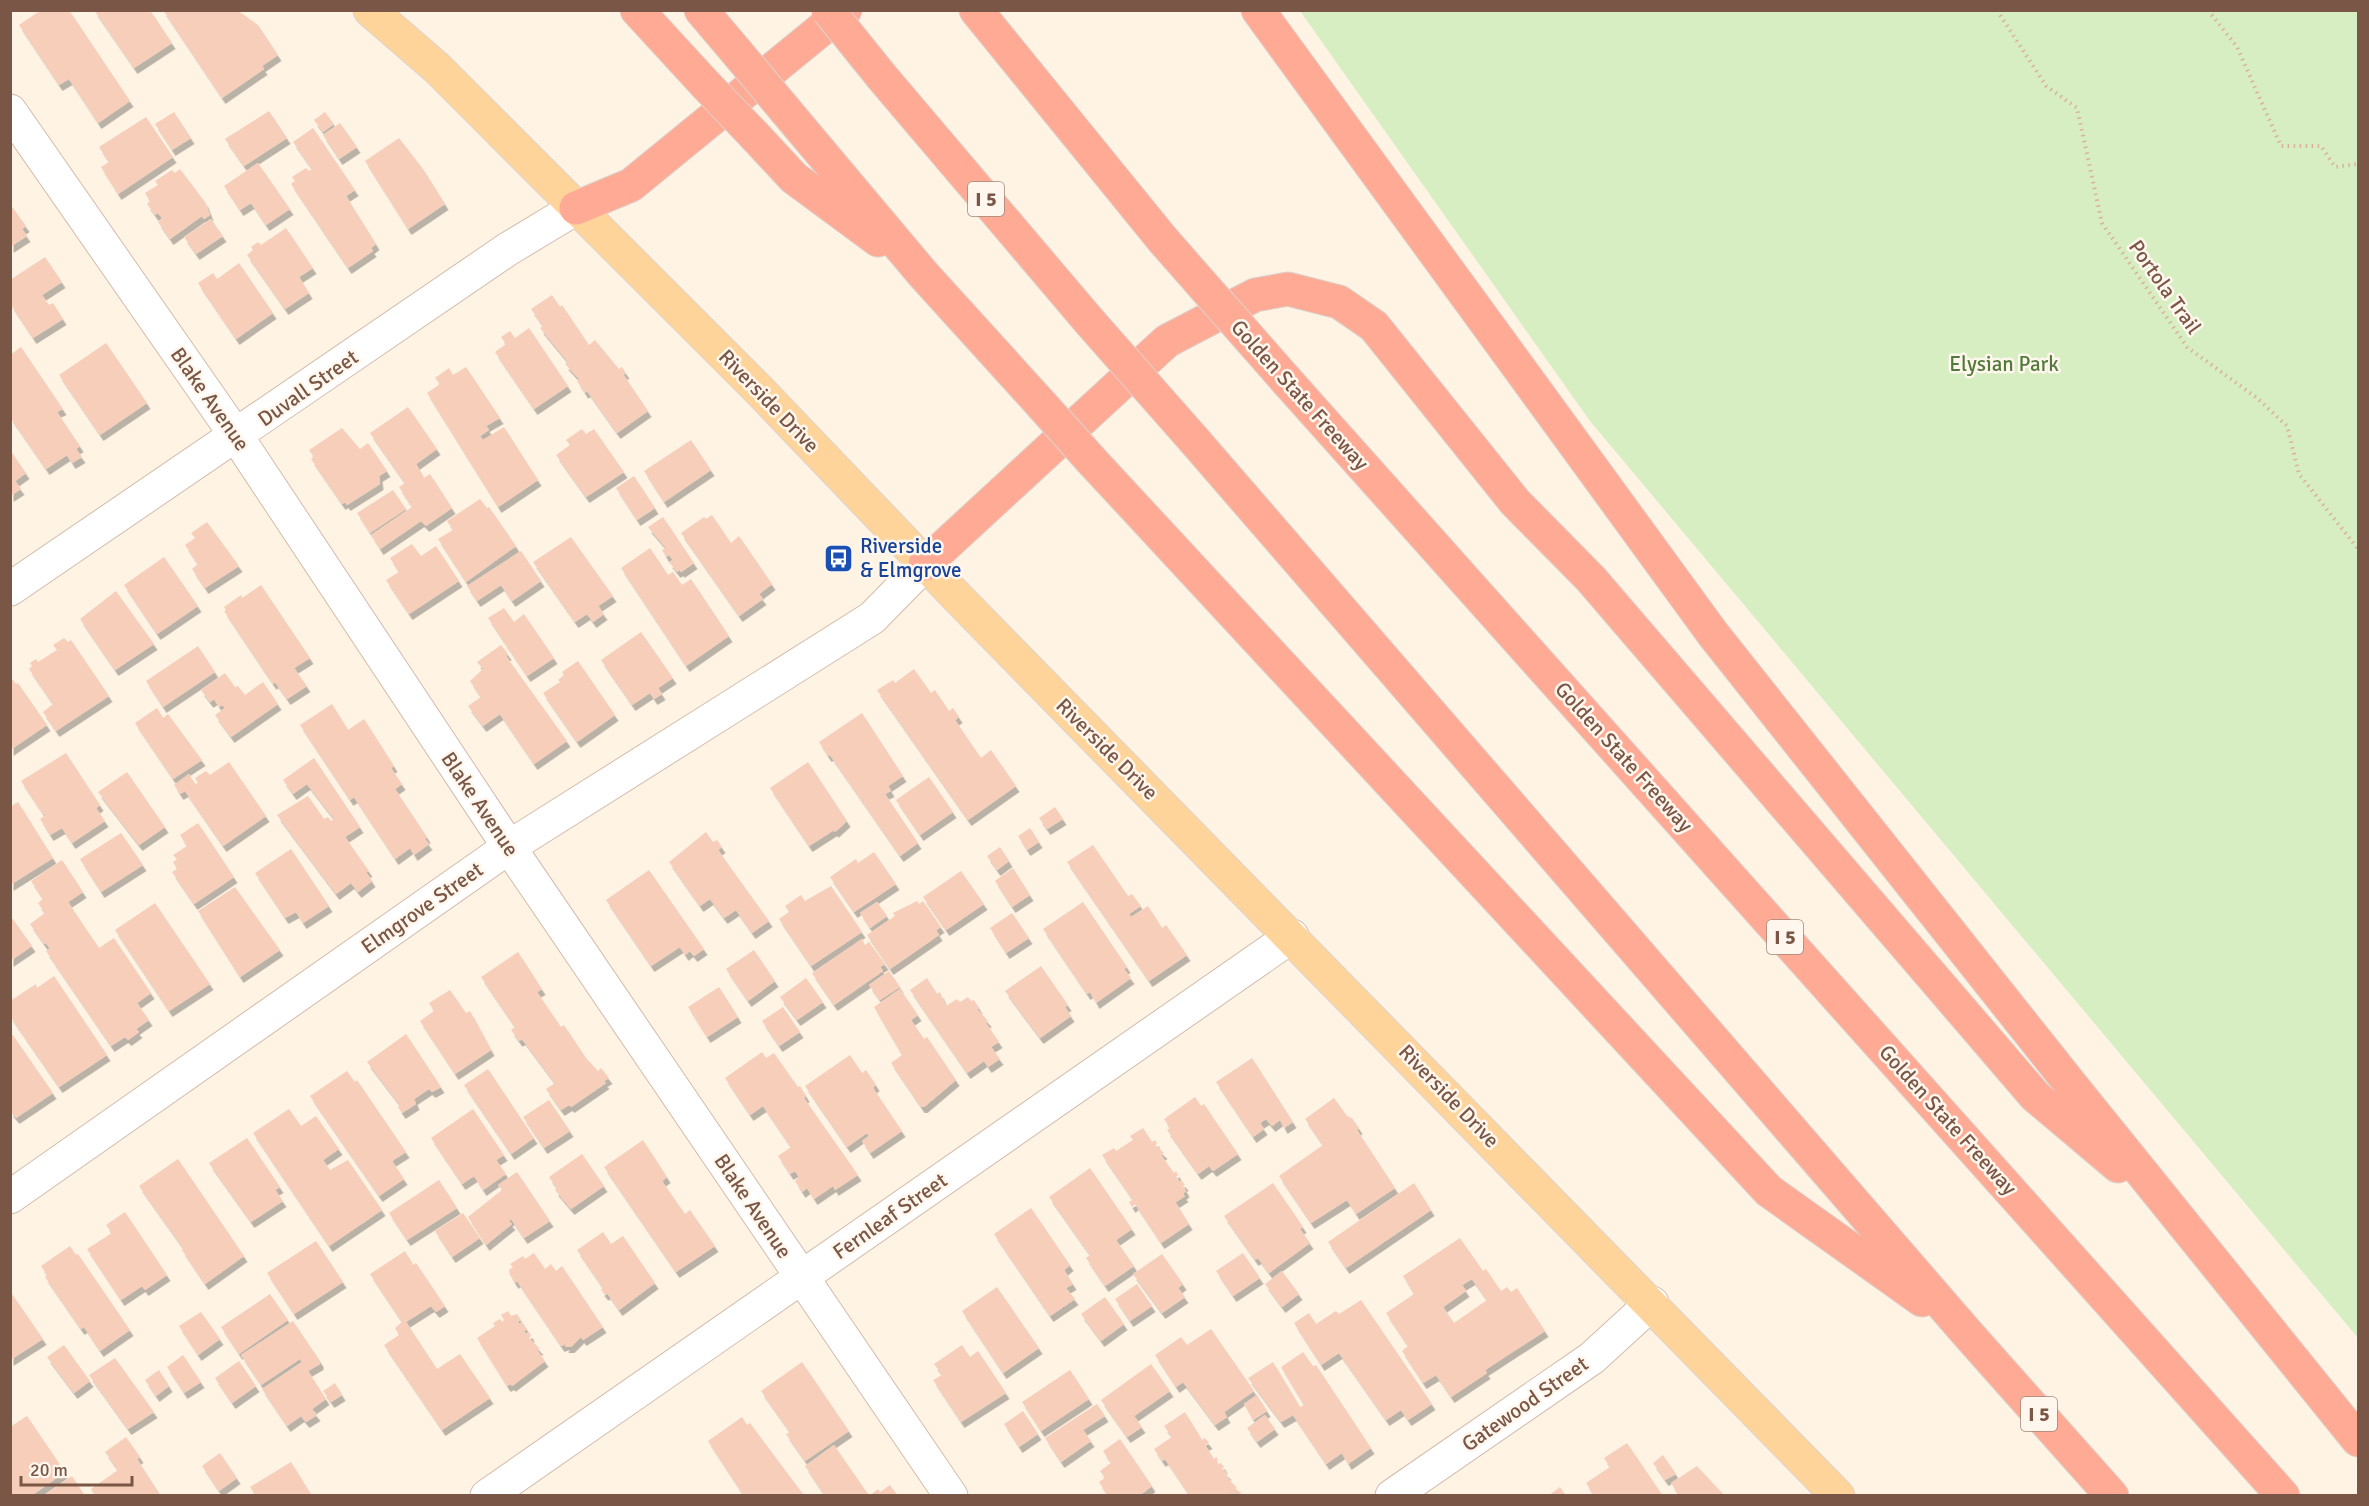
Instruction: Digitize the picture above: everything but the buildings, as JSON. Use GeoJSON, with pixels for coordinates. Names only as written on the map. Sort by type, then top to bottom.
{"type":"FeatureCollection","features":[{"type":"Feature","properties":{"kind":"highway"},"geometry":{"type":"LineString","coordinates":[[637,10],[794,178],[923,274]]}},
{"type":"Feature","properties":{"kind":"highway"},"geometry":{"type":"LineString","coordinates":[[701,10],[923,274],[1091,460],[1769,1191],[1967,1333]]}},
{"type":"Feature","properties":{"kind":"highway","name":"I 5"},"geometry":{"type":"LineString","coordinates":[[828,10],[1090,322],[1967,1333],[2112,1496]]}},
{"type":"Feature","properties":{"kind":"highway"},"geometry":{"type":"LineString","coordinates":[[576,208],[631,185],[845,10]]}},
{"type":"Feature","properties":{"kind":"highway"},"geometry":{"type":"LineString","coordinates":[[1258,10],[1713,634],[2358,1440]]}},
{"type":"Feature","properties":{"kind":"highway","name":"Golden State Freeway"},"geometry":{"type":"LineString","coordinates":[[977,12],[1163,240],[1286,380],[2283,1496]]}},
{"type":"Feature","properties":{"kind":"highway"},"geometry":{"type":"LineString","coordinates":[[925,564],[1167,340],[1255,295],[1288,289],[1339,302],[1374,326],[1515,502],[1591,579],[2035,1096],[2178,1216]]}},
{"type":"Feature","properties":{"kind":"main road","name":"Riverside Drive"},"geometry":{"type":"LineString","coordinates":[[370,10],[437,68],[760,391],[925,564],[1652,1303],[1838,1496]]}},
{"type":"Feature","properties":{"kind":"street","name":"Blake Avenue"},"geometry":{"type":"LineString","coordinates":[[10,111],[237,437],[509,847],[951,1496]]}},
{"type":"Feature","properties":{"kind":"street","name":"Duvall Street"},"geometry":{"type":"LineString","coordinates":[[10,590],[237,437],[508,249],[576,208]]}},
{"type":"Feature","properties":{"kind":"street","name":"Elmgrove Street"},"geometry":{"type":"LineString","coordinates":[[10,1197],[509,847],[872,618],[925,564]]}},
{"type":"Feature","properties":{"kind":"street","name":"Fernleaf Street"},"geometry":{"type":"LineString","coordinates":[[487,1496],[1292,936]]}},
{"type":"Feature","properties":{"kind":"street","name":"Gatewood Street"},"geometry":{"type":"LineString","coordinates":[[1392,1496],[1592,1358],[1652,1303]]}},
{"type":"Feature","properties":{"kind":"path","name":"Portola Trail"},"geometry":{"type":"LineString","coordinates":[[1997,10],[2046,86],[2078,108],[2102,223],[2187,347],[2257,398],[2287,426],[2299,474],[2358,549]]}},
{"type":"Feature","properties":{"kind":"path"},"geometry":{"type":"LineString","coordinates":[[2208,10],[2237,47],[2281,146],[2321,146],[2335,167],[2358,164]]}},
{"type":"Feature","properties":{"kind":"green space","name":"Elysian Park"},"geometry":{"type":"Polygon","coordinates":[[[1300,11],[2358,11],[2358,1338],[1590,421],[1300,11]]]}},
{"type":"Feature","properties":{"kind":"place","name":"Riverside & Elmgrove"},"geometry":{"type":"Point","coordinates":[839,558]}}]}
